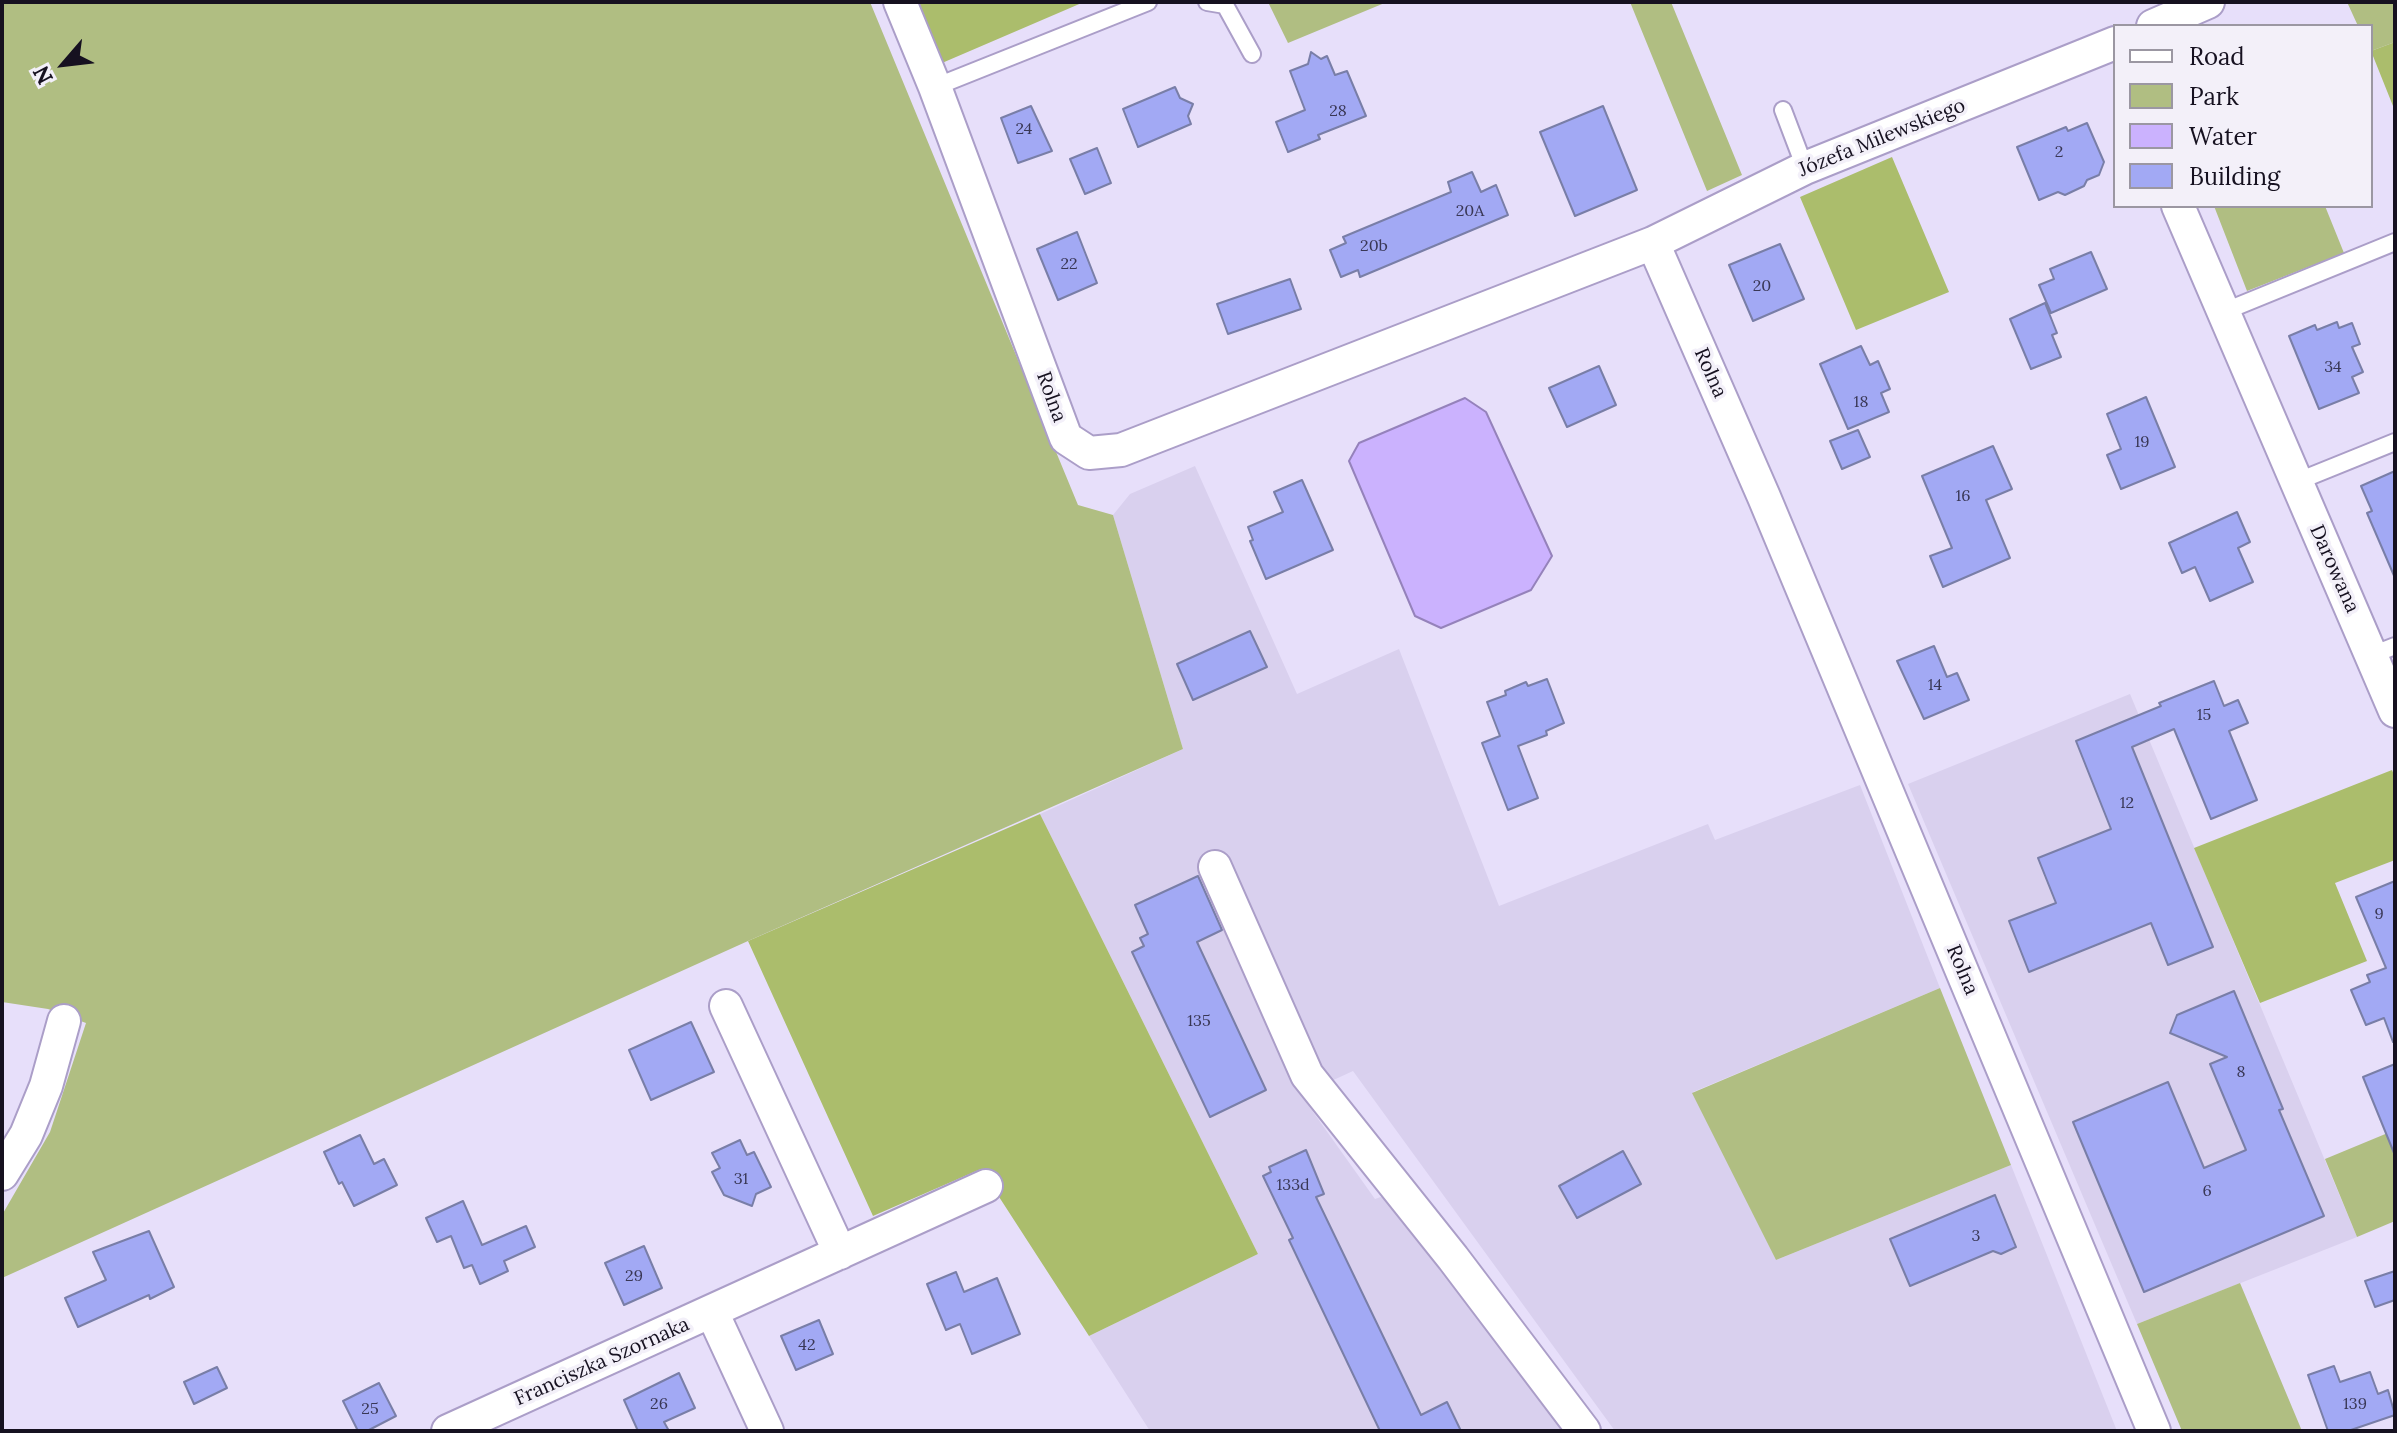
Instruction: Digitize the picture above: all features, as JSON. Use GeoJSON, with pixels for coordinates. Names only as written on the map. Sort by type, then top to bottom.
{"type":"FeatureCollection","features":[{"type":"Feature","properties":{"kind":"street","name":"Rolna"},"geometry":{"type":"LineString","coordinates":[[900,2],[935,87],[1066,438],[1089,453],[1121,450],[1653,243],[1770,512],[2154,1431]]}},
{"type":"Feature","properties":{"kind":"street"},"geometry":{"type":"LineString","coordinates":[[2158,24],[2208,2]]}},
{"type":"Feature","properties":{"kind":"street","name":"Józefa Milewskiego"},"geometry":{"type":"LineString","coordinates":[[1653,243],[1805,168],[2113,47]]}},
{"type":"Feature","properties":{"kind":"street","name":"Darowana"},"geometry":{"type":"LineString","coordinates":[[2179,208],[2296,482],[2383,651],[2395,711]]}},
{"type":"Feature","properties":{"kind":"street"},"geometry":{"type":"LineString","coordinates":[[1215,867],[1307,1075],[1453,1258],[1584,1431]]}},
{"type":"Feature","properties":{"kind":"street"},"geometry":{"type":"LineString","coordinates":[[726,1006],[840,1253]]}},
{"type":"Feature","properties":{"kind":"street"},"geometry":{"type":"LineString","coordinates":[[2,1174],[26,1135],[46,1086],[64,1021]]}},
{"type":"Feature","properties":{"kind":"street","name":"Franciszka Szornaka"},"geometry":{"type":"LineString","coordinates":[[448,1431],[986,1186]]}},
{"type":"Feature","properties":{"kind":"street","name":"Franciszka Szornaka"},"geometry":{"type":"LineString","coordinates":[[712,1312],[767,1431]]}},
{"type":"Feature","properties":{"kind":"lane"},"geometry":{"type":"LineString","coordinates":[[935,87],[1148,2]]}},
{"type":"Feature","properties":{"kind":"lane"},"geometry":{"type":"LineString","coordinates":[[1207,2],[1225,5],[1252,54]]}},
{"type":"Feature","properties":{"kind":"lane"},"geometry":{"type":"LineString","coordinates":[[1783,110],[1805,168]]}},
{"type":"Feature","properties":{"kind":"lane"},"geometry":{"type":"LineString","coordinates":[[2223,312],[2395,242]]}},
{"type":"Feature","properties":{"kind":"lane"},"geometry":{"type":"LineString","coordinates":[[2296,482],[2395,442]]}},
{"type":"Feature","properties":{"kind":"shaded area"},"geometry":{"type":"Polygon","coordinates":[[[1195,466],[1297,694],[1399,649],[1499,906],[1708,824],[1715,840],[1860,785],[1940,988],[1693,1092],[1776,1260],[2011,1165],[2117,1431],[1615,1431],[1353,1071],[1301,1095],[1375,1199],[1389,1194],[1562,1431],[1150,1431],[1089,1336],[1258,1254],[1040,814],[1183,749],[1113,515],[1130,494],[1195,466]]]}},
{"type":"Feature","properties":{"kind":"shaded area"},"geometry":{"type":"Polygon","coordinates":[[[2130,694],[2357,1237],[2137,1324],[1908,784],[2130,694]]]}},
{"type":"Feature","properties":{"kind":"green space"},"geometry":{"type":"Polygon","coordinates":[[[2,2],[870,2],[1078,505],[1113,515],[1183,749],[748,941],[2,1278],[2,1215],[50,1132],[86,1023],[48,1009],[2,1002],[2,2]]]}},
{"type":"Feature","properties":{"kind":"green space"},"geometry":{"type":"Polygon","coordinates":[[[917,2],[1084,2],[942,63],[917,2]]]}},
{"type":"Feature","properties":{"kind":"green space"},"geometry":{"type":"Polygon","coordinates":[[[1268,2],[1387,2],[1288,43],[1268,2]]]}},
{"type":"Feature","properties":{"kind":"green space"},"geometry":{"type":"Polygon","coordinates":[[[1630,2],[1671,2],[1742,175],[1707,191],[1630,2]]]}},
{"type":"Feature","properties":{"kind":"green space"},"geometry":{"type":"Polygon","coordinates":[[[2347,2],[2395,2],[2395,42],[2373,50],[2373,24],[2357,24],[2347,2]]]}},
{"type":"Feature","properties":{"kind":"green space"},"geometry":{"type":"Polygon","coordinates":[[[2395,42],[2395,111],[2373,56],[2373,50],[2395,42]]]}},
{"type":"Feature","properties":{"kind":"green space"},"geometry":{"type":"Polygon","coordinates":[[[1892,157],[1949,292],[1856,330],[1800,197],[1892,157]]]}},
{"type":"Feature","properties":{"kind":"green space"},"geometry":{"type":"Polygon","coordinates":[[[2215,208],[2326,208],[2344,253],[2247,291],[2215,208]]]}},
{"type":"Feature","properties":{"kind":"green space"},"geometry":{"type":"Polygon","coordinates":[[[2392,770],[2395,777],[2395,860],[2335,883],[2367,961],[2260,1003],[2194,848],[2392,770]]]}},
{"type":"Feature","properties":{"kind":"green space"},"geometry":{"type":"Polygon","coordinates":[[[1040,814],[1258,1254],[1089,1336],[981,1169],[873,1216],[748,941],[1040,814]]]}},
{"type":"Feature","properties":{"kind":"green space"},"geometry":{"type":"Polygon","coordinates":[[[1940,988],[2011,1165],[1776,1260],[1692,1093],[1940,988]]]}},
{"type":"Feature","properties":{"kind":"green space"},"geometry":{"type":"Polygon","coordinates":[[[2395,1130],[2395,1221],[2357,1237],[2325,1159],[2395,1130]]]}},
{"type":"Feature","properties":{"kind":"green space"},"geometry":{"type":"Polygon","coordinates":[[[2240,1283],[2302,1431],[2182,1431],[2137,1324],[2240,1283]]]}},
{"type":"Feature","properties":{"kind":"water"},"geometry":{"type":"Polygon","coordinates":[[[1465,398],[1486,412],[1552,556],[1531,590],[1441,628],[1415,616],[1349,461],[1359,443],[1465,398]]]}},
{"type":"Feature","properties":{"kind":"building"},"geometry":{"type":"Polygon","coordinates":[[[1311,52],[1321,59],[1327,56],[1335,75],[1347,71],[1366,116],[1318,135],[1320,139],[1288,152],[1276,122],[1305,110],[1290,71],[1308,64],[1311,52]]]}},
{"type":"Feature","properties":{"kind":"building"},"geometry":{"type":"Polygon","coordinates":[[[1175,87],[1180,98],[1193,104],[1188,116],[1191,124],[1138,147],[1123,109],[1175,87]]]}},
{"type":"Feature","properties":{"kind":"building"},"geometry":{"type":"Polygon","coordinates":[[[1031,106],[1052,151],[1018,163],[1001,118],[1031,106]]]}},
{"type":"Feature","properties":{"kind":"building"},"geometry":{"type":"Polygon","coordinates":[[[1603,106],[1637,190],[1575,216],[1540,132],[1603,106]]]}},
{"type":"Feature","properties":{"kind":"building"},"geometry":{"type":"Polygon","coordinates":[[[2087,123],[2104,162],[2099,175],[2065,195],[2058,192],[2039,200],[2017,147],[2066,127],[2068,131],[2087,123]]]}},
{"type":"Feature","properties":{"kind":"building"},"geometry":{"type":"Polygon","coordinates":[[[1097,148],[1111,183],[1085,194],[1070,159],[1097,148]]]}},
{"type":"Feature","properties":{"kind":"building"},"geometry":{"type":"Polygon","coordinates":[[[1472,172],[1481,192],[1496,185],[1508,215],[1360,277],[1358,270],[1341,277],[1330,250],[1346,243],[1343,237],[1451,192],[1448,182],[1472,172]]]}},
{"type":"Feature","properties":{"kind":"building"},"geometry":{"type":"Polygon","coordinates":[[[1077,232],[1097,283],[1058,300],[1037,249],[1077,232]]]}},
{"type":"Feature","properties":{"kind":"building"},"geometry":{"type":"Polygon","coordinates":[[[1780,244],[1804,299],[1753,321],[1729,265],[1780,244]]]}},
{"type":"Feature","properties":{"kind":"building"},"geometry":{"type":"Polygon","coordinates":[[[2091,252],[2107,289],[2051,313],[2039,285],[2054,279],[2050,269],[2091,252]]]}},
{"type":"Feature","properties":{"kind":"building"},"geometry":{"type":"Polygon","coordinates":[[[1290,279],[1301,309],[1228,334],[1217,304],[1290,279]]]}},
{"type":"Feature","properties":{"kind":"building"},"geometry":{"type":"Polygon","coordinates":[[[2045,303],[2057,333],[2052,335],[2061,357],[2031,369],[2010,319],[2045,303]]]}},
{"type":"Feature","properties":{"kind":"building"},"geometry":{"type":"Polygon","coordinates":[[[2337,322],[2339,328],[2352,323],[2360,344],[2352,347],[2363,372],[2352,377],[2359,393],[2319,409],[2289,336],[2315,325],[2317,330],[2337,322]]]}},
{"type":"Feature","properties":{"kind":"building"},"geometry":{"type":"Polygon","coordinates":[[[1861,346],[1870,365],[1878,361],[1890,389],[1881,393],[1889,412],[1848,429],[1820,364],[1861,346]]]}},
{"type":"Feature","properties":{"kind":"building"},"geometry":{"type":"Polygon","coordinates":[[[1599,366],[1616,405],[1567,427],[1549,388],[1599,366]]]}},
{"type":"Feature","properties":{"kind":"building"},"geometry":{"type":"Polygon","coordinates":[[[2146,397],[2175,467],[2121,489],[2107,455],[2121,449],[2107,414],[2146,397]]]}},
{"type":"Feature","properties":{"kind":"building"},"geometry":{"type":"Polygon","coordinates":[[[1858,430],[1870,457],[1842,469],[1830,441],[1858,430]]]}},
{"type":"Feature","properties":{"kind":"building"},"geometry":{"type":"Polygon","coordinates":[[[1993,446],[2012,489],[1986,500],[2010,558],[1943,587],[1930,556],[1952,548],[1922,476],[1993,446]]]}},
{"type":"Feature","properties":{"kind":"building"},"geometry":{"type":"Polygon","coordinates":[[[2395,471],[2395,578],[2367,513],[2372,511],[2361,486],[2395,471]]]}},
{"type":"Feature","properties":{"kind":"building"},"geometry":{"type":"Polygon","coordinates":[[[1302,480],[1333,550],[1266,579],[1250,541],[1253,540],[1248,527],[1283,512],[1274,492],[1302,480]]]}},
{"type":"Feature","properties":{"kind":"building"},"geometry":{"type":"Polygon","coordinates":[[[2237,512],[2250,542],[2238,548],[2253,582],[2210,601],[2195,567],[2182,573],[2169,543],[2237,512]]]}},
{"type":"Feature","properties":{"kind":"building"},"geometry":{"type":"Polygon","coordinates":[[[1250,631],[1267,667],[1193,700],[1177,664],[1250,631]]]}},
{"type":"Feature","properties":{"kind":"building"},"geometry":{"type":"Polygon","coordinates":[[[1934,646],[1947,677],[1957,673],[1969,700],[1924,719],[1897,661],[1934,646]]]}},
{"type":"Feature","properties":{"kind":"building"},"geometry":{"type":"Polygon","coordinates":[[[1547,679],[1564,723],[1546,731],[1547,735],[1518,746],[1538,798],[1508,810],[1482,743],[1500,736],[1487,702],[1506,695],[1505,691],[1526,682],[1528,686],[1547,679]]]}},
{"type":"Feature","properties":{"kind":"building"},"geometry":{"type":"Polygon","coordinates":[[[2214,681],[2224,706],[2238,700],[2248,723],[2229,731],[2257,800],[2211,819],[2174,729],[2132,747],[2213,947],[2168,965],[2151,923],[2029,972],[2009,921],[2056,903],[2038,858],[2111,829],[2076,741],[2214,681]]]}},
{"type":"Feature","properties":{"kind":"building"},"geometry":{"type":"Polygon","coordinates":[[[1198,876],[1222,930],[1197,942],[1266,1090],[1210,1117],[1132,952],[1144,946],[1140,938],[1148,934],[1135,905],[1198,876]]]}},
{"type":"Feature","properties":{"kind":"building"},"geometry":{"type":"Polygon","coordinates":[[[2395,881],[2393,1042],[2384,1018],[2366,1025],[2351,990],[2370,982],[2367,975],[2386,968],[2356,897],[2395,881]]]}},
{"type":"Feature","properties":{"kind":"building"},"geometry":{"type":"Polygon","coordinates":[[[2234,991],[2283,1109],[2279,1110],[2324,1216],[2144,1292],[2073,1122],[2168,1082],[2204,1168],[2246,1150],[2210,1064],[2227,1057],[2170,1033],[2177,1015],[2234,991]]]}},
{"type":"Feature","properties":{"kind":"building"},"geometry":{"type":"Polygon","coordinates":[[[691,1022],[714,1072],[651,1100],[629,1050],[691,1022]]]}},
{"type":"Feature","properties":{"kind":"building"},"geometry":{"type":"Polygon","coordinates":[[[2395,1064],[2395,1153],[2394,1153],[2363,1077],[2395,1064]]]}},
{"type":"Feature","properties":{"kind":"building"},"geometry":{"type":"Polygon","coordinates":[[[360,1135],[374,1164],[384,1159],[397,1185],[354,1206],[342,1182],[339,1184],[324,1152],[360,1135]]]}},
{"type":"Feature","properties":{"kind":"building"},"geometry":{"type":"Polygon","coordinates":[[[740,1140],[747,1155],[754,1152],[771,1187],[756,1194],[752,1206],[724,1195],[712,1172],[720,1168],[712,1153],[740,1140]]]}},
{"type":"Feature","properties":{"kind":"building"},"geometry":{"type":"Polygon","coordinates":[[[1306,1150],[1324,1194],[1316,1197],[1421,1415],[1447,1402],[1461,1431],[1380,1431],[1289,1240],[1293,1238],[1263,1176],[1271,1172],[1269,1167],[1306,1150]]]}},
{"type":"Feature","properties":{"kind":"building"},"geometry":{"type":"Polygon","coordinates":[[[1623,1151],[1641,1184],[1577,1218],[1559,1186],[1623,1151]]]}},
{"type":"Feature","properties":{"kind":"building"},"geometry":{"type":"Polygon","coordinates":[[[1995,1195],[2016,1247],[2001,1254],[1993,1251],[1910,1286],[1890,1239],[1995,1195]]]}},
{"type":"Feature","properties":{"kind":"building"},"geometry":{"type":"Polygon","coordinates":[[[463,1201],[482,1245],[526,1226],[535,1247],[504,1261],[508,1271],[480,1284],[472,1265],[464,1268],[451,1236],[437,1242],[426,1218],[463,1201]]]}},
{"type":"Feature","properties":{"kind":"building"},"geometry":{"type":"Polygon","coordinates":[[[149,1231],[174,1287],[78,1327],[65,1298],[106,1280],[93,1252],[149,1231]]]}},
{"type":"Feature","properties":{"kind":"building"},"geometry":{"type":"Polygon","coordinates":[[[644,1246],[662,1288],[624,1305],[605,1263],[644,1246]]]}},
{"type":"Feature","properties":{"kind":"building"},"geometry":{"type":"Polygon","coordinates":[[[2395,1271],[2395,1300],[2375,1307],[2365,1281],[2395,1271]]]}},
{"type":"Feature","properties":{"kind":"building"},"geometry":{"type":"Polygon","coordinates":[[[956,1272],[964,1292],[997,1278],[1020,1334],[972,1354],[960,1324],[946,1330],[927,1284],[956,1272]]]}},
{"type":"Feature","properties":{"kind":"building"},"geometry":{"type":"Polygon","coordinates":[[[819,1320],[833,1354],[796,1370],[781,1336],[819,1320]]]}},
{"type":"Feature","properties":{"kind":"building"},"geometry":{"type":"Polygon","coordinates":[[[2334,1366],[2340,1382],[2370,1372],[2378,1394],[2388,1390],[2395,1415],[2348,1431],[2328,1431],[2308,1375],[2334,1366]]]}},
{"type":"Feature","properties":{"kind":"building"},"geometry":{"type":"Polygon","coordinates":[[[217,1367],[227,1388],[194,1404],[184,1382],[217,1367]]]}},
{"type":"Feature","properties":{"kind":"building"},"geometry":{"type":"Polygon","coordinates":[[[679,1373],[695,1408],[664,1422],[669,1431],[638,1431],[624,1400],[679,1373]]]}},
{"type":"Feature","properties":{"kind":"building"},"geometry":{"type":"Polygon","coordinates":[[[379,1383],[396,1416],[367,1431],[358,1431],[343,1401],[379,1383]]]}}]}
